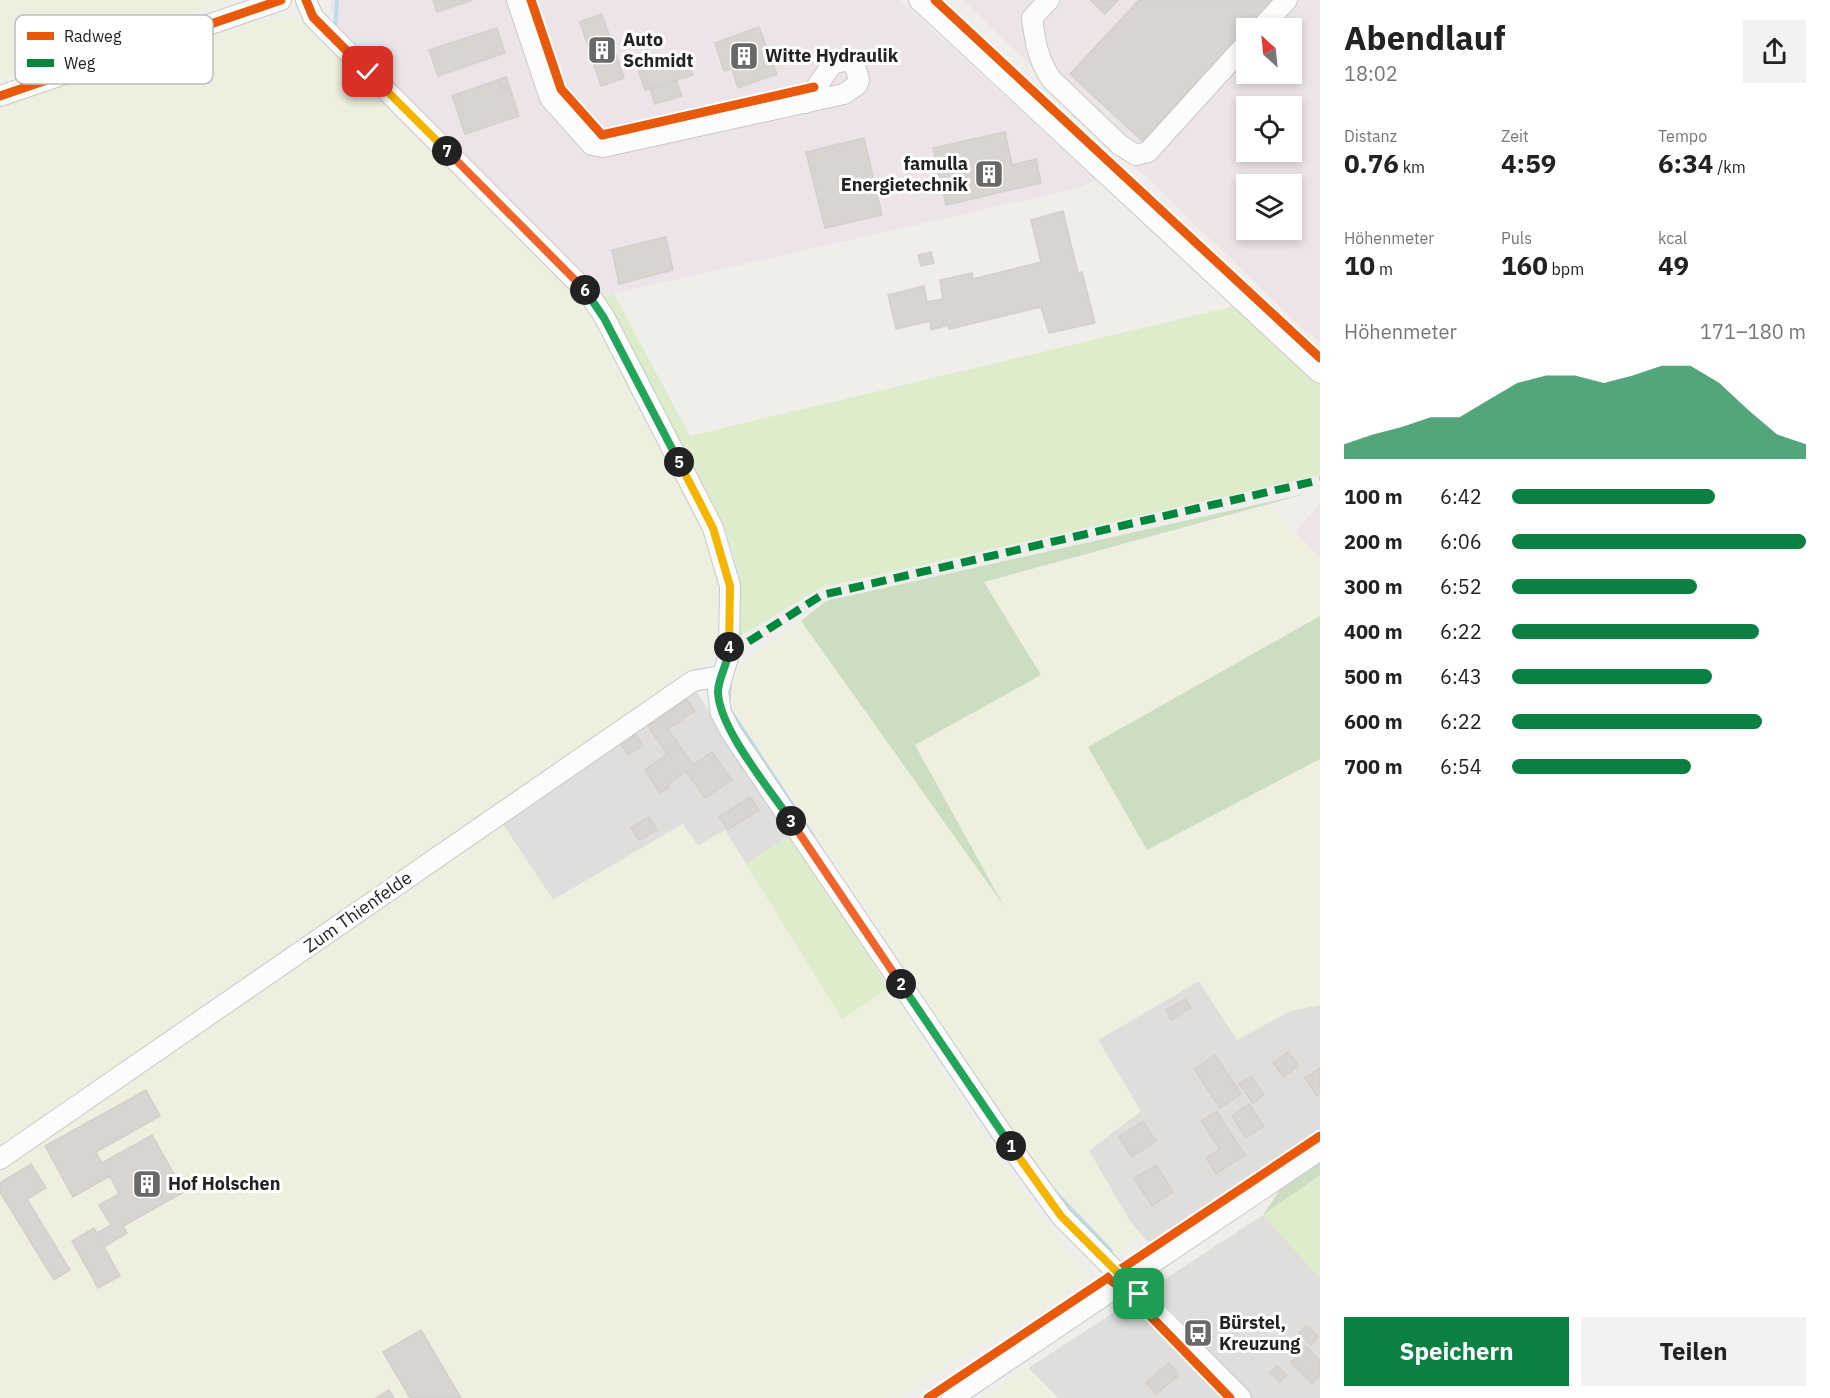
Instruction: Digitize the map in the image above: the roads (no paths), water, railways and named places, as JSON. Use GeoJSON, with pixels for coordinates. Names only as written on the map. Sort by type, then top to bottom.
{"type":"FeatureCollection","features":[{"type":"Feature","properties":{"kind":"street"},"geometry":{"type":"LineString","coordinates":[[213,23],[281,0]]}},
{"type":"Feature","properties":{"kind":"street"},"geometry":{"type":"LineString","coordinates":[[306,0],[313,17],[589,294],[604,318],[713,528],[730,586],[729,654],[718,691],[721,713],[731,732],[1061,1216],[1240,1398]]}},
{"type":"Feature","properties":{"kind":"street"},"geometry":{"type":"LineString","coordinates":[[517,0],[550,98],[592,145],[603,147],[806,103]]}},
{"type":"Feature","properties":{"kind":"street"},"geometry":{"type":"LineString","coordinates":[[919,0],[1320,373]]}},
{"type":"Feature","properties":{"kind":"street"},"geometry":{"type":"LineString","coordinates":[[1049,0],[1032,18],[1035,43],[1044,69],[1052,80],[1120,145],[1136,155],[1148,152],[1236,55]]}},
{"type":"Feature","properties":{"kind":"street"},"geometry":{"type":"LineString","coordinates":[[1270,18],[1287,0]]}},
{"type":"Feature","properties":{"kind":"street"},"geometry":{"type":"LineString","coordinates":[[0,96],[35,84]]}},
{"type":"Feature","properties":{"kind":"street","name":"Zum Thienfelde"},"geometry":{"type":"LineString","coordinates":[[0,1159],[693,681],[721,676]]}},
{"type":"Feature","properties":{"kind":"street"},"geometry":{"type":"LineString","coordinates":[[952,1398],[1320,1150]]}},
{"type":"Feature","properties":{"kind":"waterway"},"geometry":{"type":"LineString","coordinates":[[335,27],[337,0]]}},
{"type":"Feature","properties":{"kind":"waterway"},"geometry":{"type":"LineString","coordinates":[[729,700],[730,683]]}},
{"type":"Feature","properties":{"kind":"waterway"},"geometry":{"type":"LineString","coordinates":[[730,710],[813,836]]}},
{"type":"Feature","properties":{"kind":"waterway"},"geometry":{"type":"LineString","coordinates":[[1057,1194],[1111,1251]]}},
{"type":"Feature","properties":{"kind":"place","name":"Auto Schmidt"},"geometry":{"type":"Point","coordinates":[602,50]}},
{"type":"Feature","properties":{"kind":"place","name":"Witte Hydraulik"},"geometry":{"type":"Point","coordinates":[744,56]}},
{"type":"Feature","properties":{"kind":"place","name":"famulla Energietechnik"},"geometry":{"type":"Point","coordinates":[989,174]}},
{"type":"Feature","properties":{"kind":"place","name":"Hof Holschen"},"geometry":{"type":"Point","coordinates":[147,1184]}},
{"type":"Feature","properties":{"kind":"place","name":"Bürstel, Kreuzung"},"geometry":{"type":"Point","coordinates":[1198,1333]}}]}
